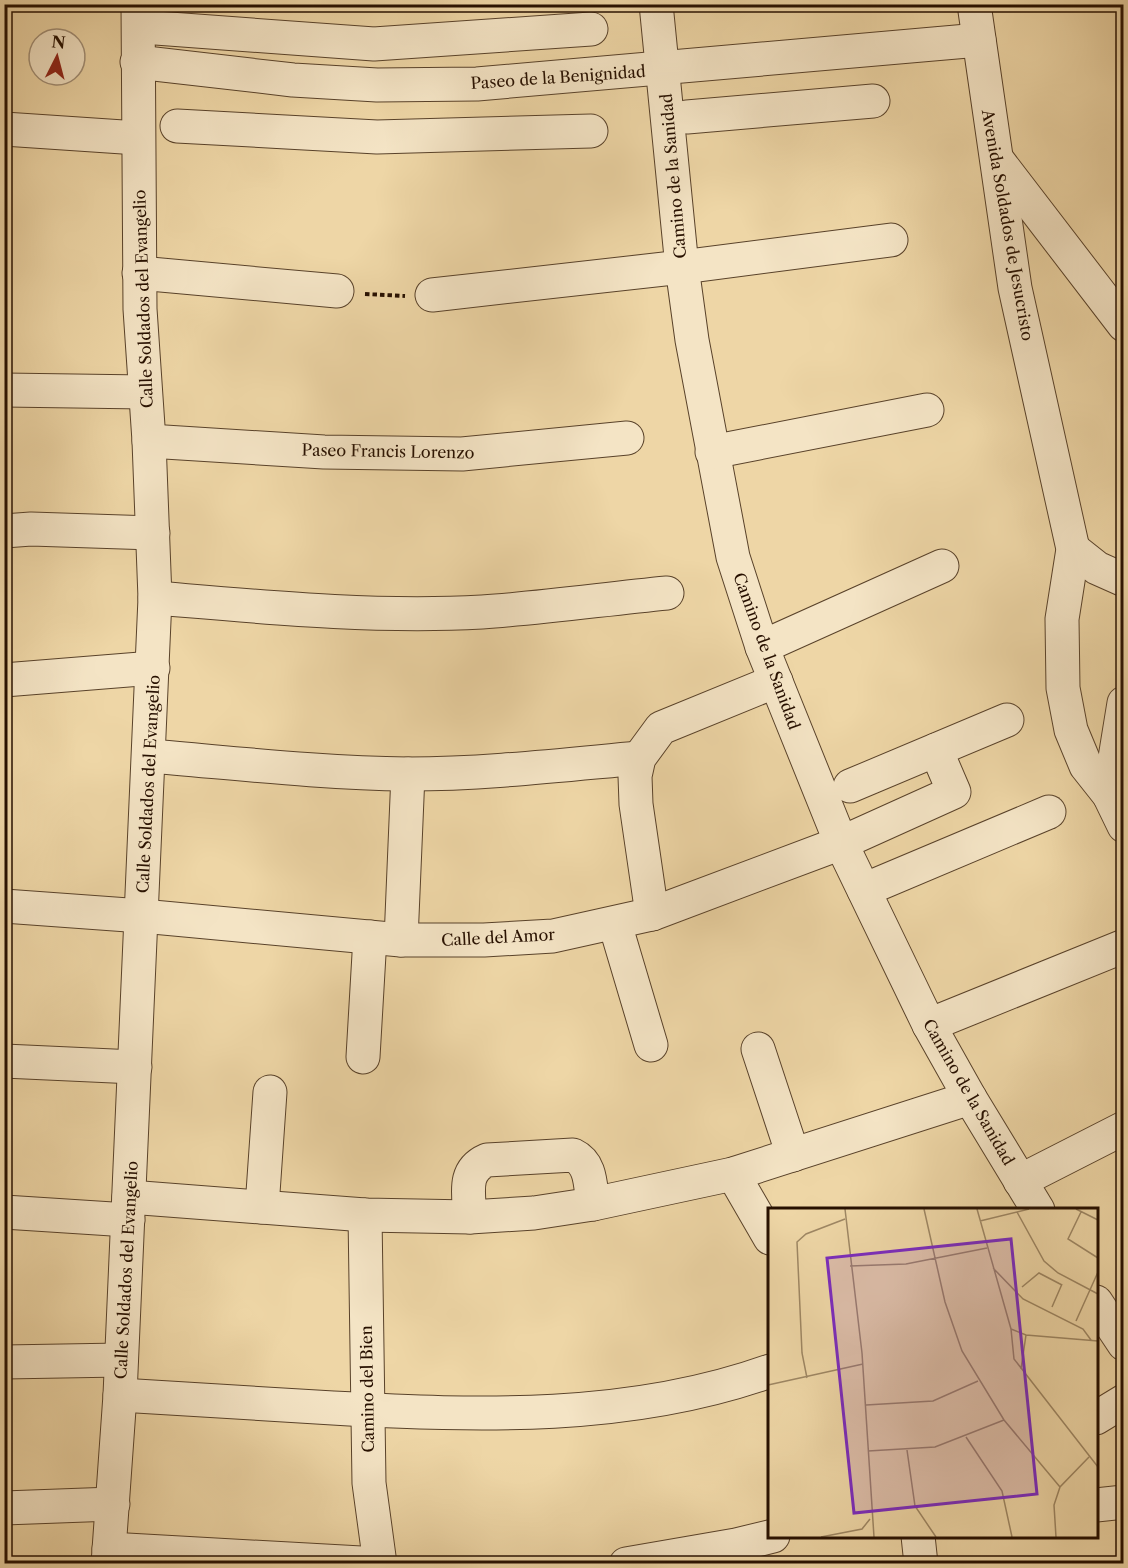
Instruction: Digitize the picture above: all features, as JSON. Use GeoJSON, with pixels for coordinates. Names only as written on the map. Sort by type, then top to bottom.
{"type":"FeatureCollection","features":[{"type":"Feature","properties":{"kind":"street","name":"Camino de la Sanidad"},"geometry":{"type":"LineString","coordinates":[[656,4],[682,267],[712,452],[733,557],[762,647],[841,843],[929,1025],[970,1098],[1037,1208]]}},
{"type":"Feature","properties":{"kind":"street","name":"Avenida Soldados de Jesucristo"},"geometry":{"type":"LineString","coordinates":[[974,4],[1016,288],[1073,549]]}},
{"type":"Feature","properties":{"kind":"street"},"geometry":{"type":"LineString","coordinates":[[147,16],[374,44],[591,29]]}},
{"type":"Feature","properties":{"kind":"street","name":"Calle Soldados del Evangelio"},"geometry":{"type":"LineString","coordinates":[[108,1556],[120,1395],[155,598],[139,273],[137,62],[147,16]]}},
{"type":"Feature","properties":{"kind":"street","name":"Paseo de la Benignidad"},"geometry":{"type":"LineString","coordinates":[[137,62],[293,80],[376,85],[477,84],[779,60],[979,40]]}},
{"type":"Feature","properties":{"kind":"street"},"geometry":{"type":"LineString","coordinates":[[374,44],[377,137]]}},
{"type":"Feature","properties":{"kind":"street"},"geometry":{"type":"LineString","coordinates":[[779,60],[784,108]]}},
{"type":"Feature","properties":{"kind":"street"},"geometry":{"type":"LineString","coordinates":[[687,117],[873,100]]}},
{"type":"Feature","properties":{"kind":"street"},"geometry":{"type":"LineString","coordinates":[[177,126],[377,137],[591,131]]}},
{"type":"Feature","properties":{"kind":"street"},"geometry":{"type":"LineString","coordinates":[[4,129],[138,138]]}},
{"type":"Feature","properties":{"kind":"street"},"geometry":{"type":"LineString","coordinates":[[996,158],[1124,324]]}},
{"type":"Feature","properties":{"kind":"street"},"geometry":{"type":"LineString","coordinates":[[432,295],[682,267],[891,240]]}},
{"type":"Feature","properties":{"kind":"street"},"geometry":{"type":"LineString","coordinates":[[139,273],[337,291]]}},
{"type":"Feature","properties":{"kind":"street"},"geometry":{"type":"LineString","coordinates":[[4,390],[145,392]]}},
{"type":"Feature","properties":{"kind":"street"},"geometry":{"type":"LineString","coordinates":[[712,452],[927,410]]}},
{"type":"Feature","properties":{"kind":"street","name":"Paseo Francis Lorenzo"},"geometry":{"type":"LineString","coordinates":[[149,441],[324,452],[462,454],[627,438]]}},
{"type":"Feature","properties":{"kind":"street"},"geometry":{"type":"LineString","coordinates":[[4,531],[31,529],[153,533]]}},
{"type":"Feature","properties":{"kind":"street"},"geometry":{"type":"LineString","coordinates":[[1124,580],[1097,568],[1073,549],[1062,619],[1063,688],[1071,730],[1086,766],[1109,795],[1124,826]]}},
{"type":"Feature","properties":{"kind":"street"},"geometry":{"type":"LineString","coordinates":[[762,647],[942,566]]}},
{"type":"Feature","properties":{"kind":"street"},"geometry":{"type":"LineString","coordinates":[[155,598],[378,612],[481,612],[667,593]]}},
{"type":"Feature","properties":{"kind":"street"},"geometry":{"type":"LineString","coordinates":[[4,680],[153,668]]}},
{"type":"Feature","properties":{"kind":"street"},"geometry":{"type":"LineString","coordinates":[[652,914],[636,804],[635,776],[639,758],[661,728],[776,681]]}},
{"type":"Feature","properties":{"kind":"street"},"geometry":{"type":"LineString","coordinates":[[1109,795],[1124,703]]}},
{"type":"Feature","properties":{"kind":"street"},"geometry":{"type":"LineString","coordinates":[[850,786],[1007,720]]}},
{"type":"Feature","properties":{"kind":"street","name":"Calle del Amor"},"geometry":{"type":"LineString","coordinates":[[4,906],[386,938],[484,940],[553,936],[652,914],[841,843],[954,792],[936,750]]}},
{"type":"Feature","properties":{"kind":"street"},"geometry":{"type":"LineString","coordinates":[[149,756],[408,774],[546,767],[639,758]]}},
{"type":"Feature","properties":{"kind":"street"},"geometry":{"type":"LineString","coordinates":[[363,1057],[386,938],[408,774]]}},
{"type":"Feature","properties":{"kind":"street"},"geometry":{"type":"LineString","coordinates":[[864,890],[1049,812]]}},
{"type":"Feature","properties":{"kind":"street"},"geometry":{"type":"LineString","coordinates":[[615,924],[651,1045]]}},
{"type":"Feature","properties":{"kind":"street"},"geometry":{"type":"LineString","coordinates":[[929,1025],[1124,946]]}},
{"type":"Feature","properties":{"kind":"street"},"geometry":{"type":"LineString","coordinates":[[758,1049],[793,1155]]}},
{"type":"Feature","properties":{"kind":"street"},"geometry":{"type":"LineString","coordinates":[[4,1061],[135,1067]]}},
{"type":"Feature","properties":{"kind":"street"},"geometry":{"type":"LineString","coordinates":[[262,1207],[270,1092]]}},
{"type":"Feature","properties":{"kind":"street"},"geometry":{"type":"LineString","coordinates":[[4,1212],[262,1207],[365,1215],[470,1217],[534,1213],[593,1204],[733,1174],[970,1098]]}},
{"type":"Feature","properties":{"kind":"street"},"geometry":{"type":"LineString","coordinates":[[1020,1181],[1124,1128]]}},
{"type":"Feature","properties":{"kind":"street"},"geometry":{"type":"LineString","coordinates":[[470,1217],[470,1173],[477,1164],[487,1160],[573,1155],[582,1159],[587,1168],[593,1204]]}},
{"type":"Feature","properties":{"kind":"street"},"geometry":{"type":"LineString","coordinates":[[733,1174],[768,1235]]}},
{"type":"Feature","properties":{"kind":"street","name":"Camino del Bien"},"geometry":{"type":"LineString","coordinates":[[365,1215],[366,1410],[369,1483],[380,1563]]}},
{"type":"Feature","properties":{"kind":"street"},"geometry":{"type":"LineString","coordinates":[[1098,1305],[1124,1344]]}},
{"type":"Feature","properties":{"kind":"street"},"geometry":{"type":"LineString","coordinates":[[4,1362],[121,1360]]}},
{"type":"Feature","properties":{"kind":"street"},"geometry":{"type":"LineString","coordinates":[[120,1395],[489,1415],[608,1408],[725,1388],[768,1372]]}},
{"type":"Feature","properties":{"kind":"street"},"geometry":{"type":"LineString","coordinates":[[1098,1417],[1124,1401]]}},
{"type":"Feature","properties":{"kind":"street"},"geometry":{"type":"LineString","coordinates":[[1098,1505],[1124,1502]]}},
{"type":"Feature","properties":{"kind":"street"},"geometry":{"type":"LineString","coordinates":[[4,1508],[113,1504]]}},
{"type":"Feature","properties":{"kind":"street"},"geometry":{"type":"LineString","coordinates":[[626,1563],[736,1545],[768,1537]]}},
{"type":"Feature","properties":{"kind":"street"},"geometry":{"type":"LineString","coordinates":[[918,1538],[921,1563]]}},
{"type":"Feature","properties":{"kind":"street"},"geometry":{"type":"LineString","coordinates":[[108,1556],[380,1563]]}},
{"type":"Feature","properties":{"kind":"path"},"geometry":{"type":"LineString","coordinates":[[337,291],[397,296],[432,295]]}}]}
